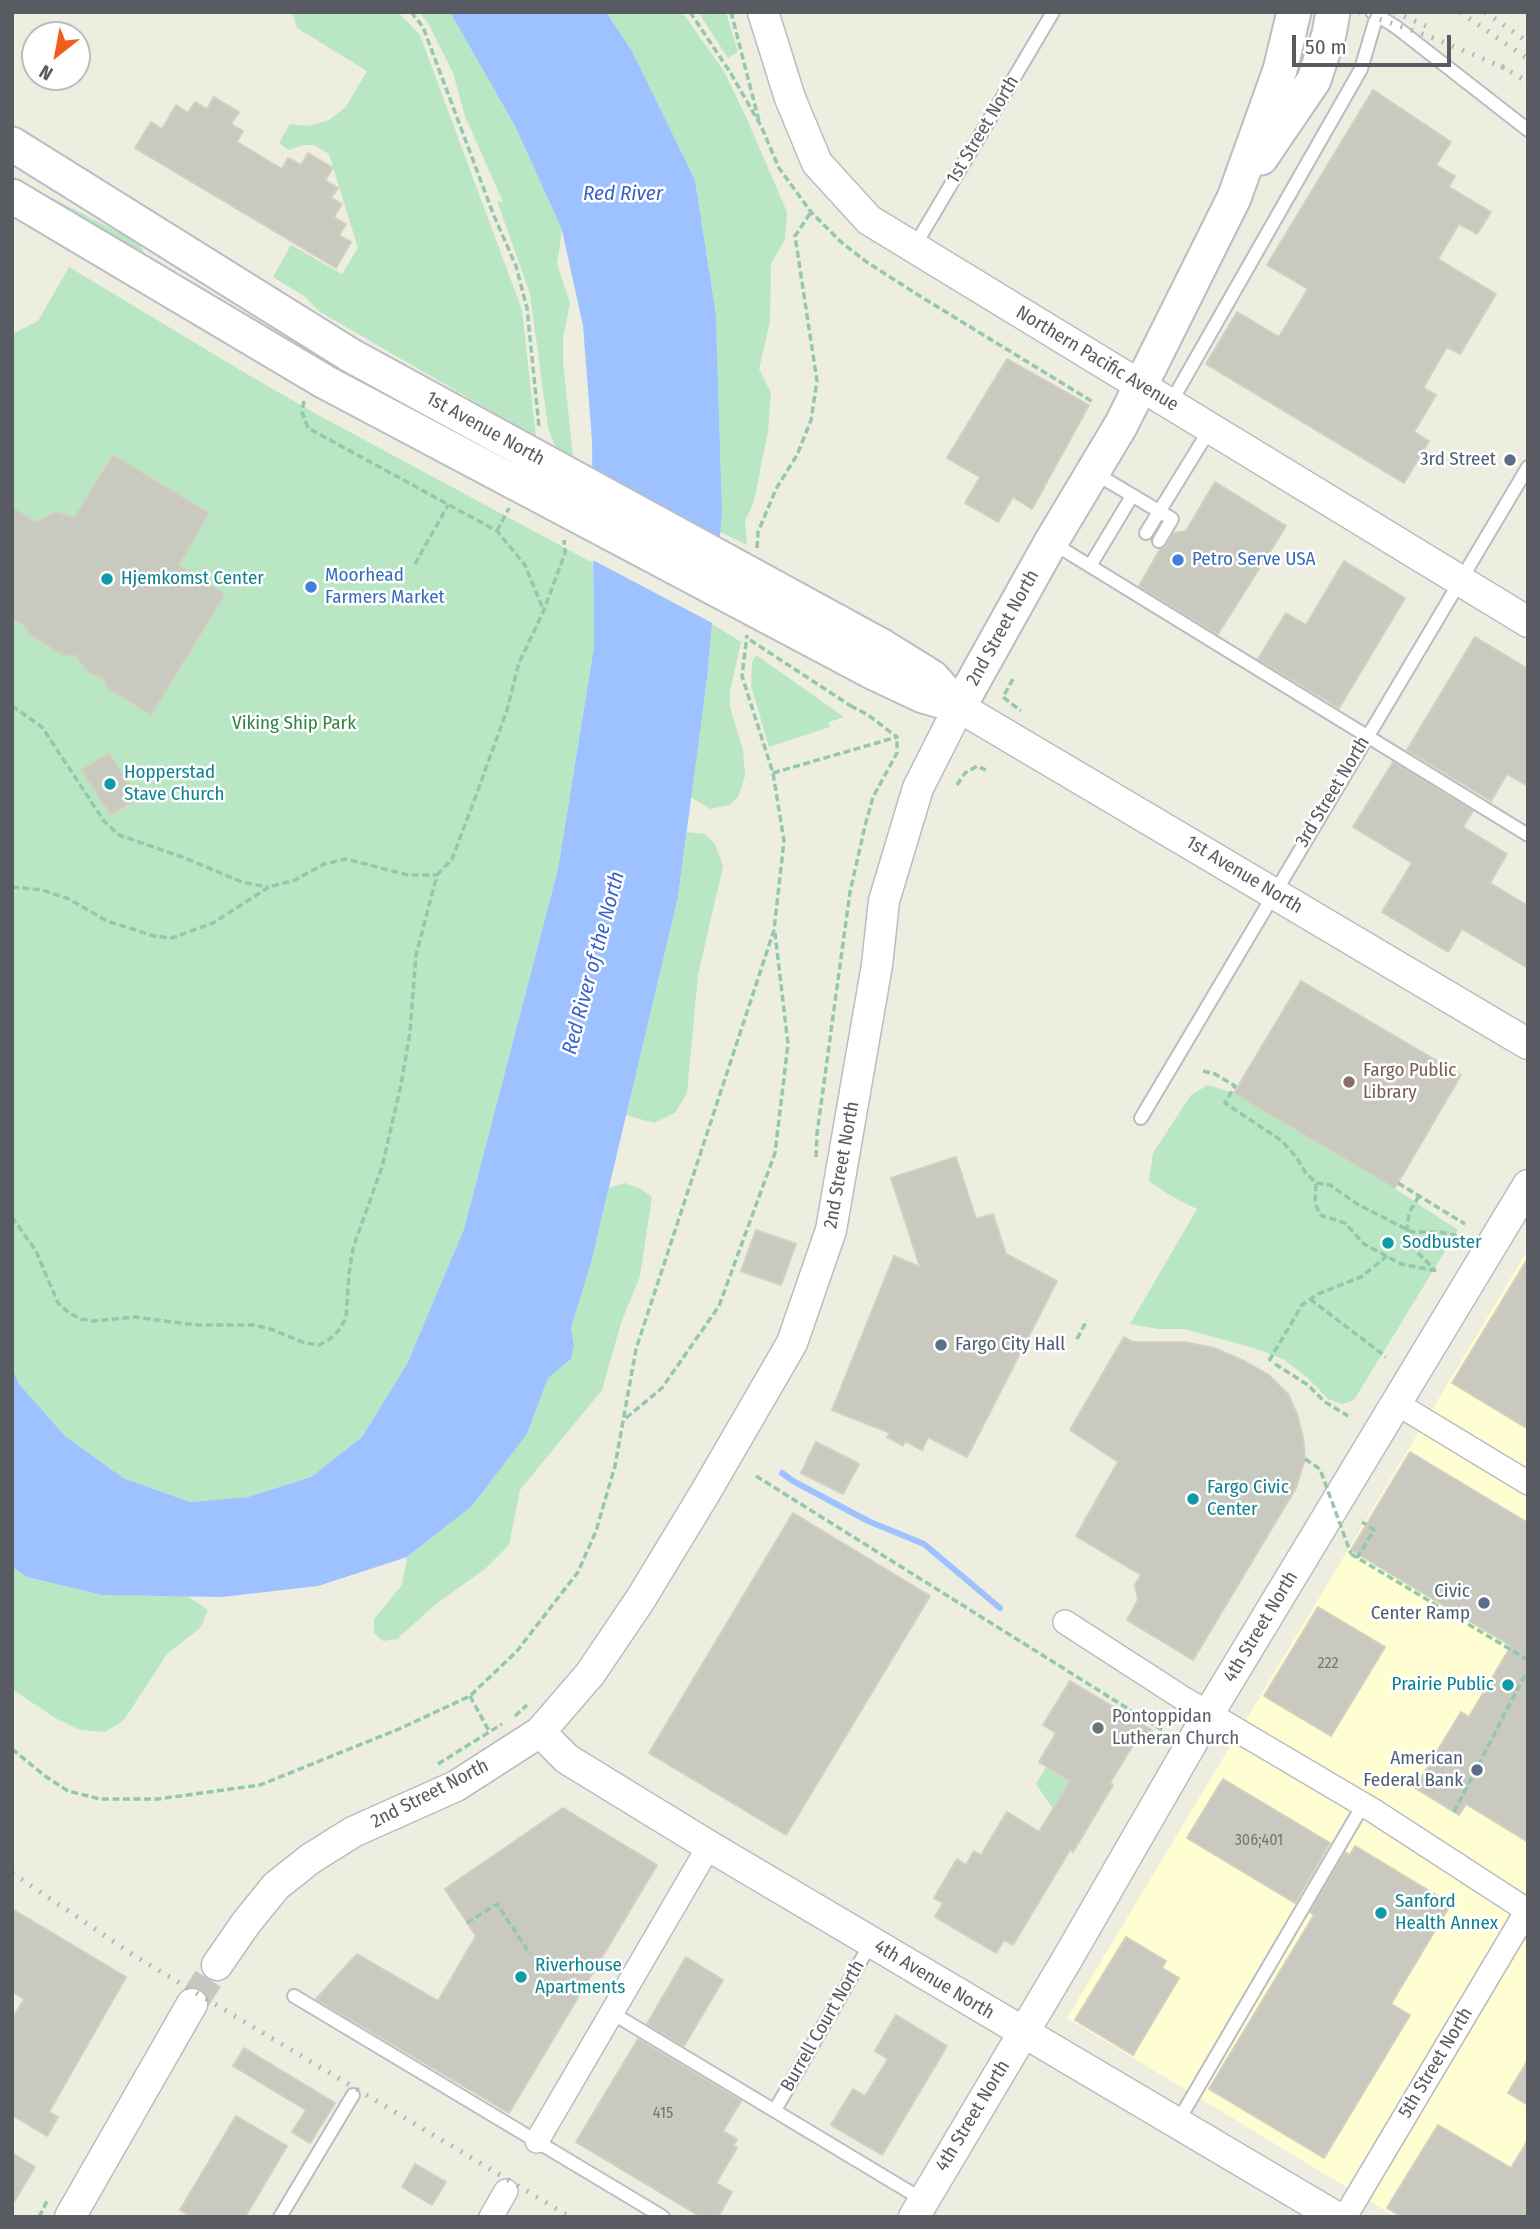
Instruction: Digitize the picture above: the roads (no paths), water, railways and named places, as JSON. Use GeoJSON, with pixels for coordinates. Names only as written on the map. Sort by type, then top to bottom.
{"type":"FeatureCollection","features":[{"type":"Feature","properties":{"kind":"main road","name":"2nd Street North"},"geometry":{"type":"LineString","coordinates":[[959,706],[1140,386],[1234,198],[1280,70],[1294,12]]}},
{"type":"Feature","properties":{"kind":"main road","name":"2nd Street North"},"geometry":{"type":"LineString","coordinates":[[1234,198],[1314,80],[1333,12]]}},
{"type":"Feature","properties":{"kind":"main road","name":"1st Avenue North"},"geometry":{"type":"LineString","coordinates":[[12,144],[350,355],[876,659],[923,696],[959,706]]}},
{"type":"Feature","properties":{"kind":"main road","name":"1st Avenue North"},"geometry":{"type":"LineString","coordinates":[[12,196],[319,393],[876,659]]}},
{"type":"Feature","properties":{"kind":"street","name":"Northern Pacific Avenue"},"geometry":{"type":"LineString","coordinates":[[763,12],[790,98],[817,163],[869,220],[1528,622]]}},
{"type":"Feature","properties":{"kind":"street","name":"1st Avenue North"},"geometry":{"type":"LineString","coordinates":[[959,706],[1528,1044]]}},
{"type":"Feature","properties":{"kind":"street","name":"2nd Street North"},"geometry":{"type":"LineString","coordinates":[[217,1965],[276,1886],[310,1859],[354,1832],[456,1786],[540,1732],[590,1674],[640,1600],[792,1343],[831,1230],[877,965],[884,901],[918,788],[959,706]]}},
{"type":"Feature","properties":{"kind":"street","name":"4th Street North"},"geometry":{"type":"LineString","coordinates":[[919,2208],[1209,1713],[1528,1185]]}},
{"type":"Feature","properties":{"kind":"street"},"geometry":{"type":"LineString","coordinates":[[1396,1403],[1528,1483]]}},
{"type":"Feature","properties":{"kind":"street"},"geometry":{"type":"LineString","coordinates":[[1065,1622],[1181,1698],[1363,1805],[1527,1910]]}},
{"type":"Feature","properties":{"kind":"street","name":"4th Avenue North"},"geometry":{"type":"LineString","coordinates":[[540,1732],[567,1759],[709,1846],[1336,2217]]}},
{"type":"Feature","properties":{"kind":"street"},"geometry":{"type":"LineString","coordinates":[[537,2141],[709,1846]]}},
{"type":"Feature","properties":{"kind":"street","name":"5th Street North"},"geometry":{"type":"LineString","coordinates":[[1345,2217],[1527,1910]]}},
{"type":"Feature","properties":{"kind":"street"},"geometry":{"type":"LineString","coordinates":[[70,2217],[192,2004]]}},
{"type":"Feature","properties":{"kind":"street"},"geometry":{"type":"LineString","coordinates":[[491,2217],[506,2191]]}},
{"type":"Feature","properties":{"kind":"lane","name":"1st Street North"},"geometry":{"type":"LineString","coordinates":[[913,248],[1054,12]]}},
{"type":"Feature","properties":{"kind":"lane"},"geometry":{"type":"LineString","coordinates":[[1170,404],[1361,69],[1374,14],[1396,26],[1528,130]]}},
{"type":"Feature","properties":{"kind":"lane"},"geometry":{"type":"LineString","coordinates":[[1146,533],[1210,429]]}},
{"type":"Feature","properties":{"kind":"lane","name":"3rd Street North"},"geometry":{"type":"LineString","coordinates":[[1141,1118],[1528,467]]}},
{"type":"Feature","properties":{"kind":"lane"},"geometry":{"type":"LineString","coordinates":[[1093,471],[1172,519],[1159,541]]}},
{"type":"Feature","properties":{"kind":"lane"},"geometry":{"type":"LineString","coordinates":[[1090,566],[1132,496]]}},
{"type":"Feature","properties":{"kind":"lane"},"geometry":{"type":"LineString","coordinates":[[1051,542],[1528,835]]}},
{"type":"Feature","properties":{"kind":"lane"},"geometry":{"type":"LineString","coordinates":[[1116,582],[1123,570]]}},
{"type":"Feature","properties":{"kind":"lane"},"geometry":{"type":"LineString","coordinates":[[1129,590],[1136,578]]}},
{"type":"Feature","properties":{"kind":"lane"},"geometry":{"type":"LineString","coordinates":[[1178,2123],[1363,1805]]}},
{"type":"Feature","properties":{"kind":"lane","name":"Burrell Court North"},"geometry":{"type":"LineString","coordinates":[[775,2110],[871,1942]]}},
{"type":"Feature","properties":{"kind":"lane"},"geometry":{"type":"LineString","coordinates":[[294,1996],[663,2217]]}},
{"type":"Feature","properties":{"kind":"lane"},"geometry":{"type":"LineString","coordinates":[[612,2013],[775,2110],[919,2208]]}},
{"type":"Feature","properties":{"kind":"lane"},"geometry":{"type":"LineString","coordinates":[[280,2217],[353,2095]]}},
{"type":"Feature","properties":{"kind":"water","name":"Red River"},"geometry":{"type":"Polygon","coordinates":[[[450,12],[606,12],[632,51],[695,180],[716,315],[722,513],[707,679],[678,897],[591,1263],[571,1328],[574,1345],[571,1359],[548,1378],[527,1434],[472,1506],[407,1557],[318,1586],[222,1597],[102,1595],[27,1577],[12,1567],[12,1367],[19,1384],[65,1436],[123,1478],[190,1502],[248,1497],[311,1477],[362,1437],[407,1364],[464,1229],[558,869],[594,647],[592,440],[583,326],[562,230],[515,126],[450,12]]]}},
{"type":"Feature","properties":{"kind":"waterway"},"geometry":{"type":"LineString","coordinates":[[782,1473],[868,1521],[924,1544],[1000,1608]]}},
{"type":"Feature","properties":{"kind":"tunnel"},"geometry":{"type":"LineString","coordinates":[[192,2004],[217,1965]]}},
{"type":"Feature","properties":{"kind":"railway"},"geometry":{"type":"LineString","coordinates":[[1359,12],[1431,37],[1507,69]]}},
{"type":"Feature","properties":{"kind":"railway"},"geometry":{"type":"LineString","coordinates":[[1394,12],[1433,29]]}},
{"type":"Feature","properties":{"kind":"railway"},"geometry":{"type":"LineString","coordinates":[[1460,12],[1528,59]]}},
{"type":"Feature","properties":{"kind":"railway"},"geometry":{"type":"LineString","coordinates":[[1485,12],[1528,42]]}},
{"type":"Feature","properties":{"kind":"railway"},"geometry":{"type":"LineString","coordinates":[[1501,66],[1528,82]]}},
{"type":"Feature","properties":{"kind":"railway"},"geometry":{"type":"LineString","coordinates":[[12,1873],[138,1958],[570,2217]]}},
{"type":"Feature","properties":{"kind":"place","name":"3rd Street"},"geometry":{"type":"Point","coordinates":[1510,460]}},
{"type":"Feature","properties":{"kind":"place","name":"Petro Serve USA"},"geometry":{"type":"Point","coordinates":[1178,560]}},
{"type":"Feature","properties":{"kind":"place","name":"Hjemkomst Center"},"geometry":{"type":"Point","coordinates":[107,579]}},
{"type":"Feature","properties":{"kind":"place","name":"Moorhead Farmers Market"},"geometry":{"type":"Point","coordinates":[311,587]}},
{"type":"Feature","properties":{"kind":"place","name":"Hopperstad Stave Church"},"geometry":{"type":"Point","coordinates":[110,784]}},
{"type":"Feature","properties":{"kind":"place","name":"Fargo Public Library"},"geometry":{"type":"Point","coordinates":[1349,1082]}},
{"type":"Feature","properties":{"kind":"place","name":"Sodbuster"},"geometry":{"type":"Point","coordinates":[1388,1243]}},
{"type":"Feature","properties":{"kind":"place","name":"Fargo City Hall"},"geometry":{"type":"Point","coordinates":[941,1345]}},
{"type":"Feature","properties":{"kind":"place","name":"Fargo Civic Center"},"geometry":{"type":"Point","coordinates":[1193,1499]}},
{"type":"Feature","properties":{"kind":"place","name":"Civic Center Ramp"},"geometry":{"type":"Point","coordinates":[1484,1603]}},
{"type":"Feature","properties":{"kind":"place","name":"Prairie Public"},"geometry":{"type":"Point","coordinates":[1508,1685]}},
{"type":"Feature","properties":{"kind":"place","name":"Pontoppidan Lutheran Church"},"geometry":{"type":"Point","coordinates":[1098,1728]}},
{"type":"Feature","properties":{"kind":"place","name":"American Federal Bank"},"geometry":{"type":"Point","coordinates":[1477,1770]}},
{"type":"Feature","properties":{"kind":"place","name":"Sanford Health Annex"},"geometry":{"type":"Point","coordinates":[1381,1913]}},
{"type":"Feature","properties":{"kind":"place","name":"Riverhouse Apartments"},"geometry":{"type":"Point","coordinates":[521,1977]}},
{"type":"Feature","properties":{"kind":"park label","name":"Viking Ship Park"},"geometry":{"type":"Point","coordinates":[294,724]}},
{"type":"Feature","properties":{"kind":"water label","name":"Red River of the North"},"geometry":{"type":"Point","coordinates":[594,963]}}]}
